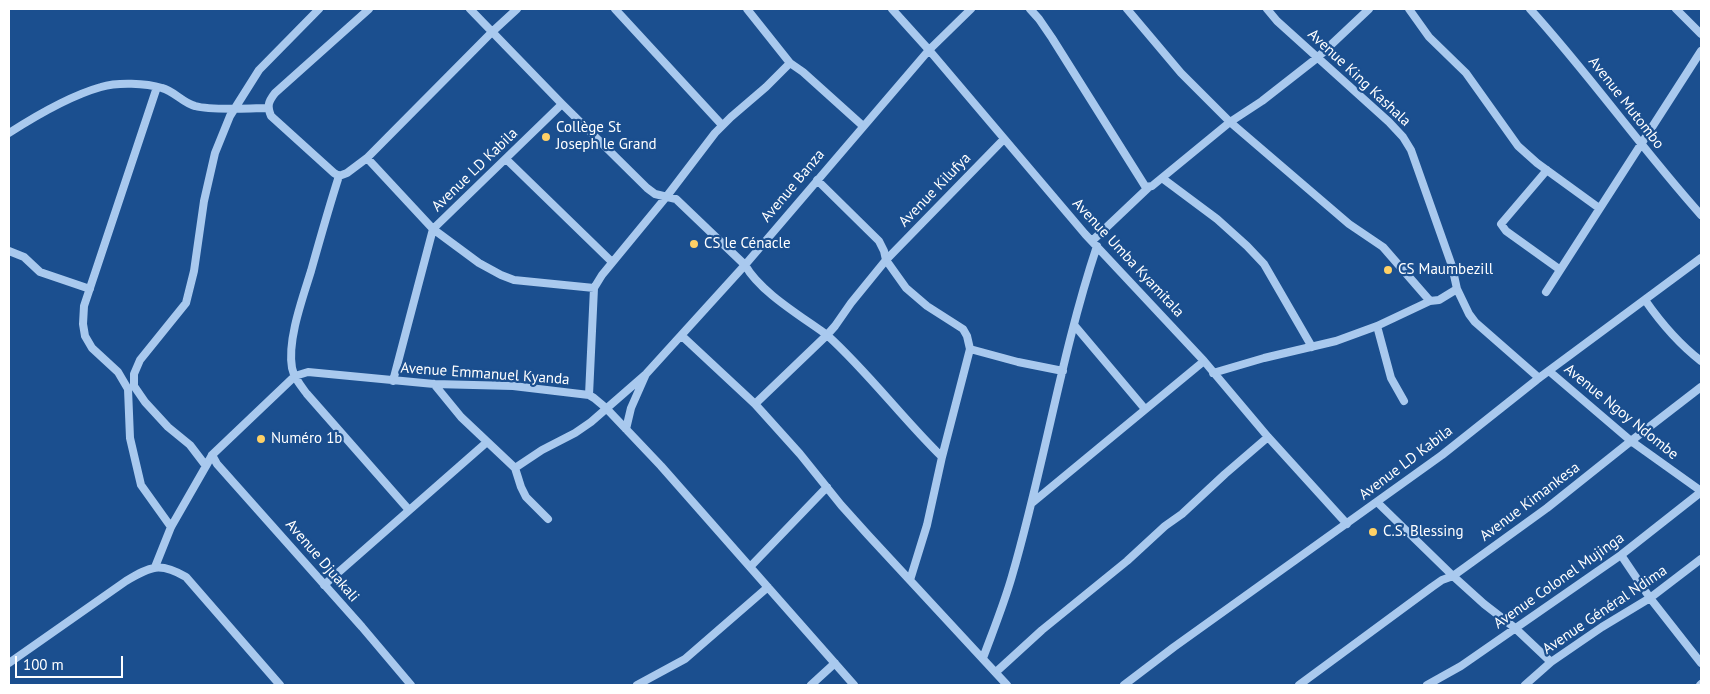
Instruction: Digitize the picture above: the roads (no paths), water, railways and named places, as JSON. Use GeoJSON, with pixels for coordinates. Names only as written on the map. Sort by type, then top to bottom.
{"type":"FeatureCollection","features":[{"type":"Feature","properties":{"kind":"street"},"geometry":{"type":"LineString","coordinates":[[171,527],[141,485],[130,438],[131,388],[134,374],[140,360],[186,302],[194,271],[204,200],[215,153],[230,116],[259,70],[319,9]]}},
{"type":"Feature","properties":{"kind":"street"},"geometry":{"type":"LineString","coordinates":[[339,176],[271,116],[268,108],[269,100],[370,9]]}},
{"type":"Feature","properties":{"kind":"street"},"geometry":{"type":"LineString","coordinates":[[470,9],[647,188],[656,194],[676,199],[745,265],[751,275],[763,287],[843,349],[898,412],[942,457]]}},
{"type":"Feature","properties":{"kind":"street"},"geometry":{"type":"LineString","coordinates":[[339,176],[348,173],[367,158],[517,9]]}},
{"type":"Feature","properties":{"kind":"street"},"geometry":{"type":"LineString","coordinates":[[615,9],[722,125]]}},
{"type":"Feature","properties":{"kind":"street"},"geometry":{"type":"LineString","coordinates":[[747,9],[790,63],[803,72],[863,126]]}},
{"type":"Feature","properties":{"kind":"street","name":"Avenue Umba Kyamitala"},"geometry":{"type":"LineString","coordinates":[[892,9],[1095,244],[1204,361],[1268,437],[1347,524]]}},
{"type":"Feature","properties":{"kind":"street","name":"Avenue Banza"},"geometry":{"type":"LineString","coordinates":[[515,468],[591,422],[646,374],[745,265],[929,50],[971,9]]}},
{"type":"Feature","properties":{"kind":"street"},"geometry":{"type":"LineString","coordinates":[[1030,9],[1048,31],[1149,188]]}},
{"type":"Feature","properties":{"kind":"street"},"geometry":{"type":"LineString","coordinates":[[1127,9],[1181,73],[1230,122],[1349,224],[1383,247],[1430,301]]}},
{"type":"Feature","properties":{"kind":"street","name":"Avenue King Kashala"},"geometry":{"type":"LineString","coordinates":[[1267,9],[1277,21],[1389,122],[1403,137],[1411,150],[1452,266],[1457,289],[1469,314],[1475,322],[1539,378]]}},
{"type":"Feature","properties":{"kind":"street"},"geometry":{"type":"LineString","coordinates":[[983,658],[1010,585],[1095,244],[1149,188],[1230,122],[1262,101],[1317,58],[1369,9]]}},
{"type":"Feature","properties":{"kind":"street"},"geometry":{"type":"LineString","coordinates":[[1409,9],[1429,37],[1466,73],[1518,146],[1599,208]]}},
{"type":"Feature","properties":{"kind":"street","name":"Avenue Mutombo"},"geometry":{"type":"LineString","coordinates":[[1530,9],[1556,37],[1640,144],[1701,214]]}},
{"type":"Feature","properties":{"kind":"street"},"geometry":{"type":"LineString","coordinates":[[1676,9],[1701,34]]}},
{"type":"Feature","properties":{"kind":"street"},"geometry":{"type":"LineString","coordinates":[[1546,292],[1701,50]]}},
{"type":"Feature","properties":{"kind":"street"},"geometry":{"type":"LineString","coordinates":[[589,395],[594,288],[612,262],[667,196],[698,153],[722,125],[766,88],[790,63]]}},
{"type":"Feature","properties":{"kind":"street"},"geometry":{"type":"LineString","coordinates":[[9,133],[61,104],[102,87],[133,84],[157,87],[170,91],[195,106],[268,108]]}},
{"type":"Feature","properties":{"kind":"street"},"geometry":{"type":"LineString","coordinates":[[157,87],[84,306],[82,324],[85,336],[92,348],[118,372],[168,427],[190,444],[206,466]]}},
{"type":"Feature","properties":{"kind":"street","name":"Avenue LD Kabila"},"geometry":{"type":"LineString","coordinates":[[393,381],[433,229],[562,104]]}},
{"type":"Feature","properties":{"kind":"street","name":"Avenue Kilufya"},"geometry":{"type":"LineString","coordinates":[[755,404],[827,335],[886,260],[1004,139]]}},
{"type":"Feature","properties":{"kind":"street"},"geometry":{"type":"LineString","coordinates":[[367,158],[433,229],[478,263],[514,280],[594,288]]}},
{"type":"Feature","properties":{"kind":"street"},"geometry":{"type":"LineString","coordinates":[[506,159],[612,262]]}},
{"type":"Feature","properties":{"kind":"street"},"geometry":{"type":"LineString","coordinates":[[1547,170],[1501,224],[1506,231],[1560,269]]}},
{"type":"Feature","properties":{"kind":"street"},"geometry":{"type":"LineString","coordinates":[[339,176],[294,331],[292,368],[307,394],[409,510]]}},
{"type":"Feature","properties":{"kind":"street"},"geometry":{"type":"LineString","coordinates":[[1162,178],[1217,219],[1264,264],[1312,347]]}},
{"type":"Feature","properties":{"kind":"street"},"geometry":{"type":"LineString","coordinates":[[817,180],[879,241],[886,260],[906,288],[927,306],[963,329],[970,343],[927,525],[910,580]]}},
{"type":"Feature","properties":{"kind":"street"},"geometry":{"type":"LineString","coordinates":[[9,251],[24,258],[40,272],[90,290]]}},
{"type":"Feature","properties":{"kind":"street","name":"Avenue LD Kabila"},"geometry":{"type":"LineString","coordinates":[[1124,685],[1442,455],[1539,378],[1701,258]]}},
{"type":"Feature","properties":{"kind":"street"},"geometry":{"type":"LineString","coordinates":[[1214,373],[1264,358],[1336,341],[1377,326],[1430,301],[1440,300],[1457,289]]}},
{"type":"Feature","properties":{"kind":"street"},"geometry":{"type":"LineString","coordinates":[[1644,300],[1681,344],[1701,361]]}},
{"type":"Feature","properties":{"kind":"street"},"geometry":{"type":"LineString","coordinates":[[1074,326],[1145,409]]}},
{"type":"Feature","properties":{"kind":"street"},"geometry":{"type":"LineString","coordinates":[[1377,326],[1391,378],[1396,390],[1404,401]]}},
{"type":"Feature","properties":{"kind":"street"},"geometry":{"type":"LineString","coordinates":[[682,336],[755,404],[841,505],[1007,685]]}},
{"type":"Feature","properties":{"kind":"street"},"geometry":{"type":"LineString","coordinates":[[970,349],[1018,362],[1063,371]]}},
{"type":"Feature","properties":{"kind":"street"},"geometry":{"type":"LineString","coordinates":[[1032,502],[1204,361]]}},
{"type":"Feature","properties":{"kind":"street","name":"Avenue Ngoy Ndombe"},"geometry":{"type":"LineString","coordinates":[[1549,371],[1631,440],[1701,491]]}},
{"type":"Feature","properties":{"kind":"street","name":"Avenue Emmanuel Kyanda"},"geometry":{"type":"LineString","coordinates":[[295,376],[308,372],[434,384],[513,386],[589,395],[606,408],[626,429],[854,685]]}},
{"type":"Feature","properties":{"kind":"street"},"geometry":{"type":"LineString","coordinates":[[626,429],[631,408],[646,374]]}},
{"type":"Feature","properties":{"kind":"street"},"geometry":{"type":"LineString","coordinates":[[155,567],[171,527],[212,455],[295,376]]}},
{"type":"Feature","properties":{"kind":"street"},"geometry":{"type":"LineString","coordinates":[[434,384],[461,417],[515,468],[520,487],[548,519]]}},
{"type":"Feature","properties":{"kind":"street","name":"Avenue Kimankesa"},"geometry":{"type":"LineString","coordinates":[[1299,685],[1437,584],[1453,576],[1547,508],[1631,440],[1701,387]]}},
{"type":"Feature","properties":{"kind":"street"},"geometry":{"type":"LineString","coordinates":[[996,672],[1042,630],[1149,543],[1165,526],[1182,514],[1268,437]]}},
{"type":"Feature","properties":{"kind":"street"},"geometry":{"type":"LineString","coordinates":[[324,584],[487,442]]}},
{"type":"Feature","properties":{"kind":"street","name":"Avenue Djuakali"},"geometry":{"type":"LineString","coordinates":[[212,455],[217,464],[324,584],[410,685]]}},
{"type":"Feature","properties":{"kind":"street"},"geometry":{"type":"LineString","coordinates":[[750,567],[827,487]]}},
{"type":"Feature","properties":{"kind":"street","name":"Avenue Colonel Mujinga"},"geometry":{"type":"LineString","coordinates":[[1427,685],[1460,666],[1621,555],[1701,491]]}},
{"type":"Feature","properties":{"kind":"street"},"geometry":{"type":"LineString","coordinates":[[1377,502],[1453,576],[1484,604],[1516,628],[1551,662]]}},
{"type":"Feature","properties":{"kind":"street"},"geometry":{"type":"LineString","coordinates":[[1621,555],[1650,598],[1701,663]]}},
{"type":"Feature","properties":{"kind":"street","name":"Avenue Général Ndima"},"geometry":{"type":"LineString","coordinates":[[1525,685],[1551,662],[1650,598],[1701,559]]}},
{"type":"Feature","properties":{"kind":"street"},"geometry":{"type":"LineString","coordinates":[[9,663],[126,581],[155,567],[173,570],[186,577],[280,685]]}},
{"type":"Feature","properties":{"kind":"street"},"geometry":{"type":"LineString","coordinates":[[637,685],[685,659],[768,587]]}},
{"type":"Feature","properties":{"kind":"street"},"geometry":{"type":"LineString","coordinates":[[811,685],[835,664]]}},
{"type":"Feature","properties":{"kind":"place","name":"Collège St Joseph le Grand"},"geometry":{"type":"Point","coordinates":[546,137]}},
{"type":"Feature","properties":{"kind":"place","name":"CS le Cénacle"},"geometry":{"type":"Point","coordinates":[694,244]}},
{"type":"Feature","properties":{"kind":"place","name":"CS Maumbezill"},"geometry":{"type":"Point","coordinates":[1388,270]}},
{"type":"Feature","properties":{"kind":"place","name":"Numéro 1b"},"geometry":{"type":"Point","coordinates":[261,439]}},
{"type":"Feature","properties":{"kind":"place","name":"C.S. Blessing"},"geometry":{"type":"Point","coordinates":[1373,532]}}]}
